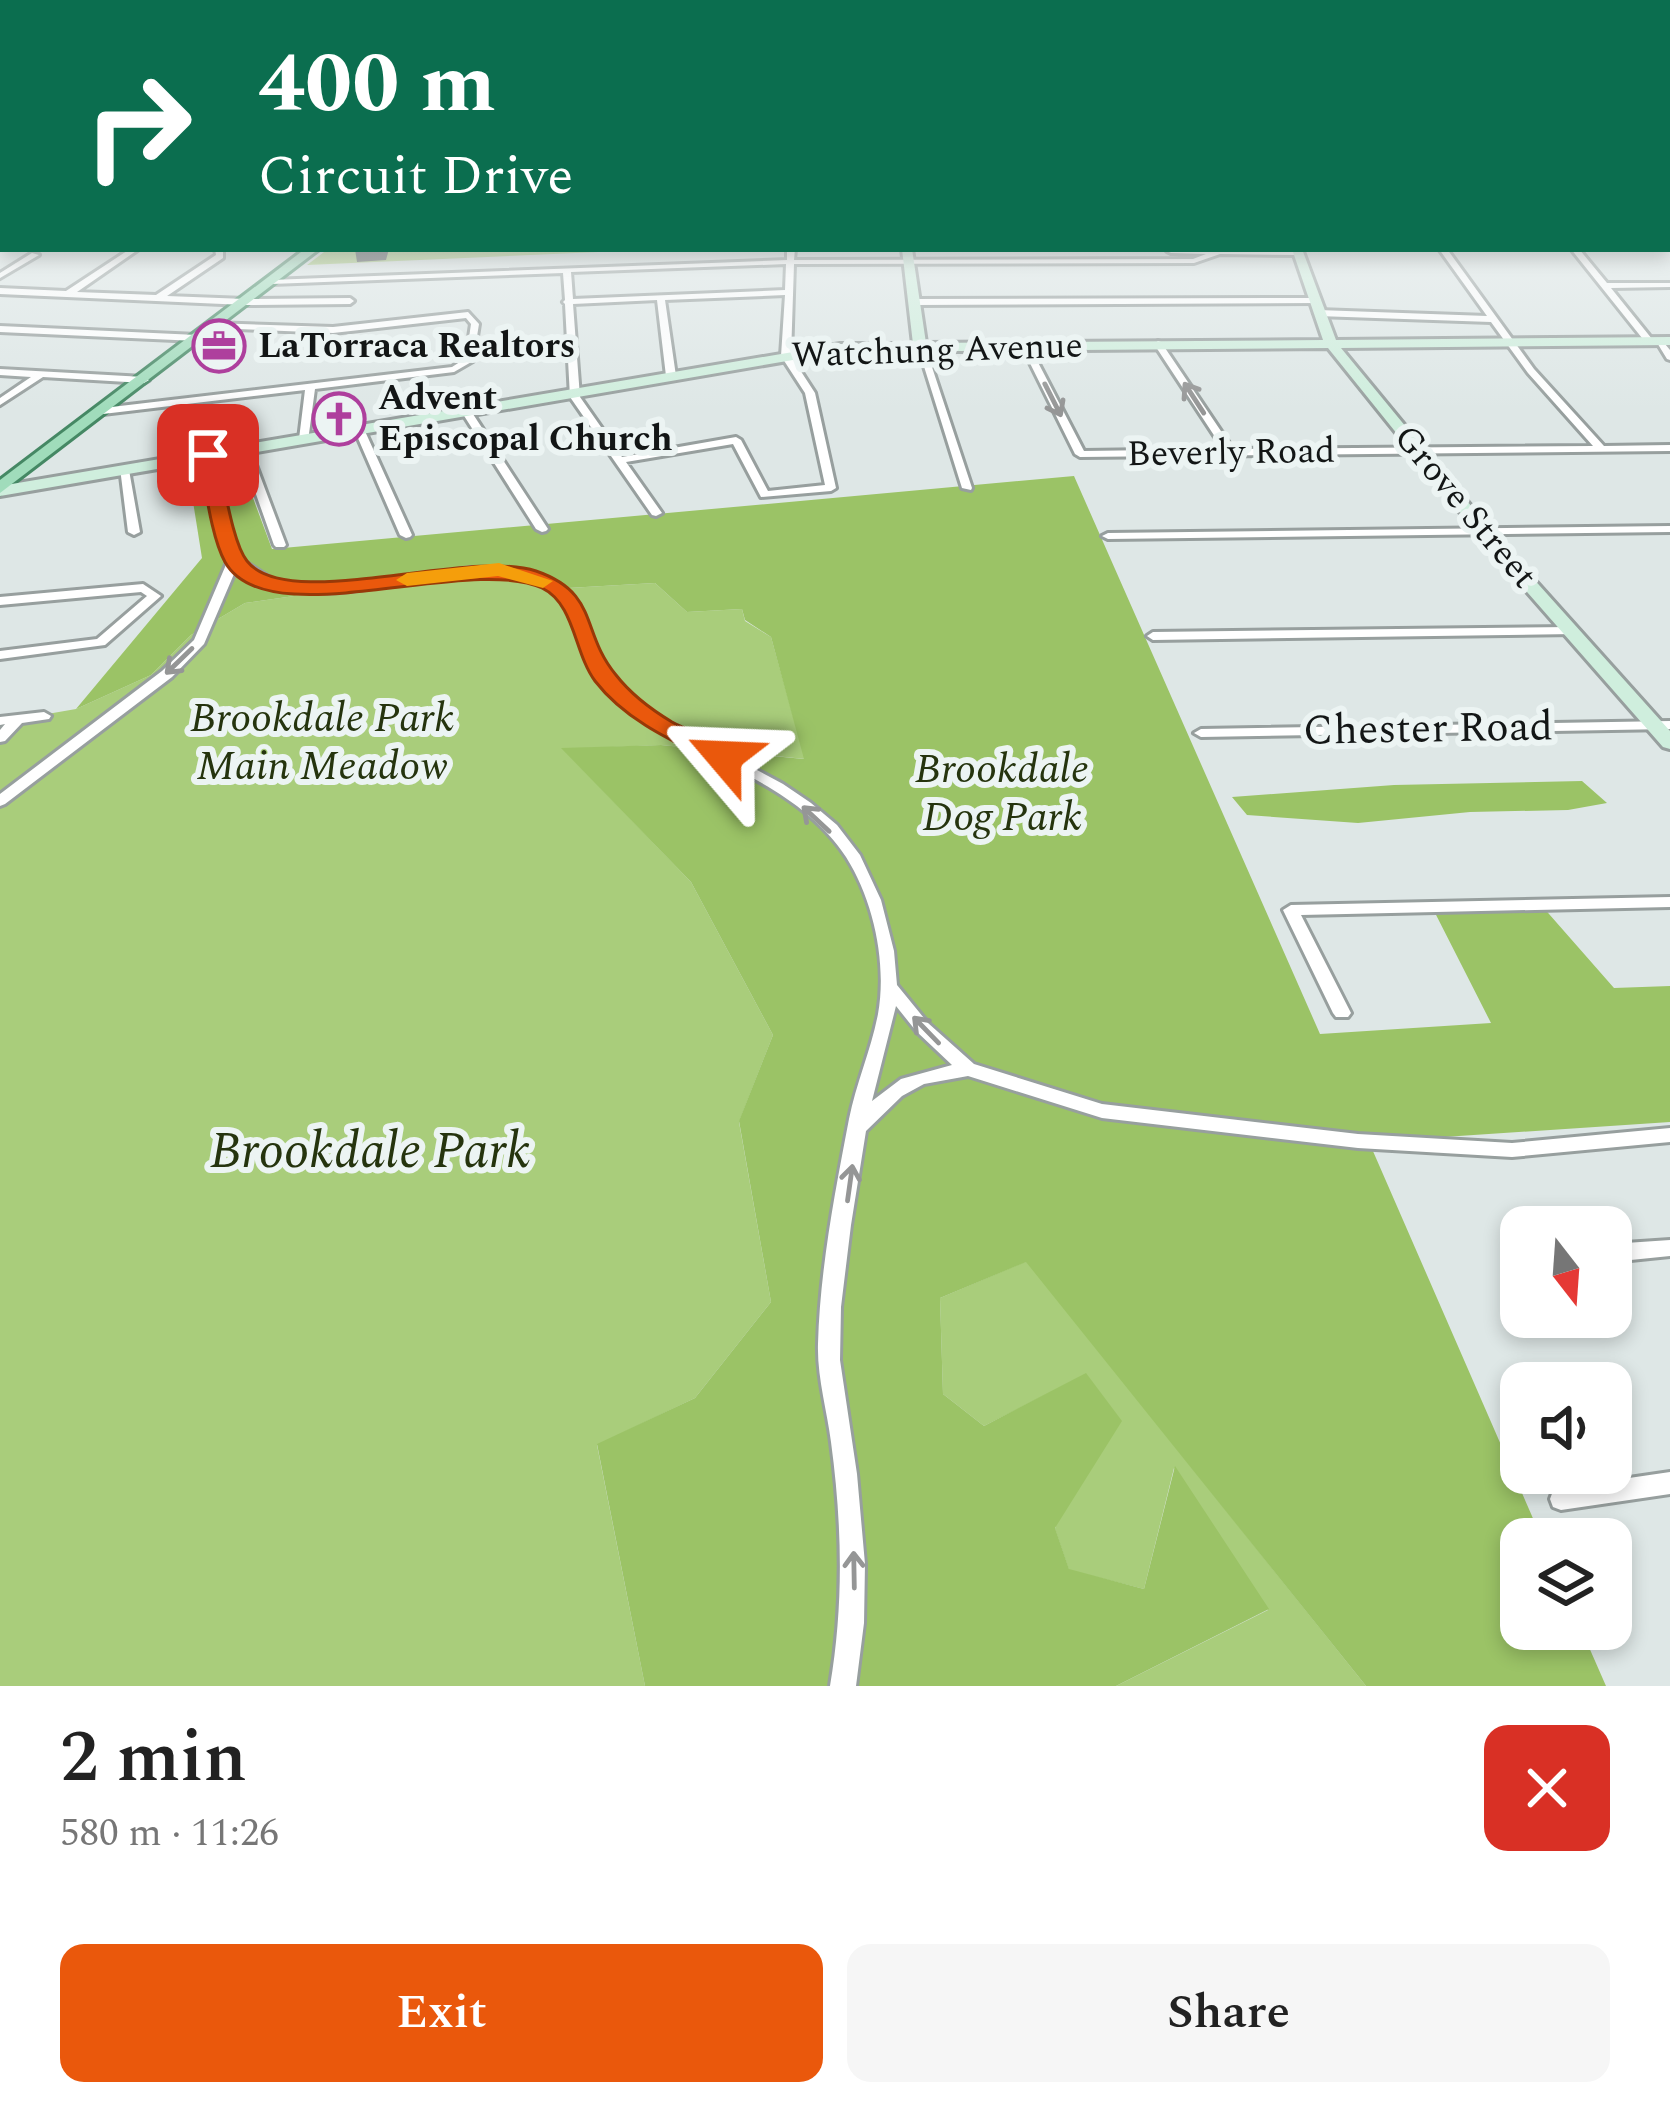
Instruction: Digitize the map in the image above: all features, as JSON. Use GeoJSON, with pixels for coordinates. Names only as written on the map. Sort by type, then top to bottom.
{"type":"FeatureCollection","features":[{"type":"Feature","properties":{"kind":"main road"},"geometry":{"type":"LineString","coordinates":[[0,490],[308,253]]}},
{"type":"Feature","properties":{"kind":"main road","name":"Grove Street"},"geometry":{"type":"LineString","coordinates":[[1299,253],[1330,343],[1570,631],[1662,725],[1670,743]]}},
{"type":"Feature","properties":{"kind":"main road"},"geometry":{"type":"LineString","coordinates":[[908,255],[920,346]]}},
{"type":"Feature","properties":{"kind":"main road","name":"Watchung Avenue"},"geometry":{"type":"LineString","coordinates":[[0,490],[786,356],[920,346],[1660,341]]}},
{"type":"Feature","properties":{"kind":"street"},"geometry":{"type":"LineString","coordinates":[[67,294],[129,253]]}},
{"type":"Feature","properties":{"kind":"street"},"geometry":{"type":"LineString","coordinates":[[158,298],[220,253]]}},
{"type":"Feature","properties":{"kind":"street"},"geometry":{"type":"LineString","coordinates":[[620,460],[736,440],[765,495],[831,488],[810,394],[786,356],[791,253]]}},
{"type":"Feature","properties":{"kind":"street"},"geometry":{"type":"LineString","coordinates":[[1030,261],[1152,253]]}},
{"type":"Feature","properties":{"kind":"street"},"geometry":{"type":"LineString","coordinates":[[1196,253],[1204,257]]}},
{"type":"Feature","properties":{"kind":"street"},"geometry":{"type":"LineString","coordinates":[[272,282],[908,255],[1030,261],[1204,257],[1216,253]]}},
{"type":"Feature","properties":{"kind":"street"},"geometry":{"type":"LineString","coordinates":[[1446,253],[1508,341],[1601,449]]}},
{"type":"Feature","properties":{"kind":"street"},"geometry":{"type":"LineString","coordinates":[[1578,253],[1670,357]]}},
{"type":"Feature","properties":{"kind":"street"},"geometry":{"type":"LineString","coordinates":[[0,276],[35,255]]}},
{"type":"Feature","properties":{"kind":"street"},"geometry":{"type":"LineString","coordinates":[[567,270],[573,392],[656,514]]}},
{"type":"Feature","properties":{"kind":"street"},"geometry":{"type":"LineString","coordinates":[[1603,286],[1670,285]]}},
{"type":"Feature","properties":{"kind":"street"},"geometry":{"type":"LineString","coordinates":[[0,291],[245,302],[350,301]]}},
{"type":"Feature","properties":{"kind":"street"},"geometry":{"type":"LineString","coordinates":[[567,302],[790,292]]}},
{"type":"Feature","properties":{"kind":"street"},"geometry":{"type":"LineString","coordinates":[[661,298],[671,376]]}},
{"type":"Feature","properties":{"kind":"street"},"geometry":{"type":"LineString","coordinates":[[914,302],[1316,307],[1492,319]]}},
{"type":"Feature","properties":{"kind":"street"},"geometry":{"type":"LineString","coordinates":[[103,411],[460,368],[470,359],[475,324],[468,315],[334,330],[215,325]]}},
{"type":"Feature","properties":{"kind":"street"},"geometry":{"type":"LineString","coordinates":[[0,329],[197,338]]}},
{"type":"Feature","properties":{"kind":"street"},"geometry":{"type":"LineString","coordinates":[[1157,344],[1230,453]]}},
{"type":"Feature","properties":{"kind":"street","name":"Beverly Road"},"geometry":{"type":"LineString","coordinates":[[1025,345],[1080,454],[1670,448]]}},
{"type":"Feature","properties":{"kind":"street"},"geometry":{"type":"LineString","coordinates":[[920,346],[967,488]]}},
{"type":"Feature","properties":{"kind":"street"},"geometry":{"type":"LineString","coordinates":[[0,372],[144,380]]}},
{"type":"Feature","properties":{"kind":"street"},"geometry":{"type":"LineString","coordinates":[[0,403],[41,374]]}},
{"type":"Feature","properties":{"kind":"street"},"geometry":{"type":"LineString","coordinates":[[304,439],[310,386]]}},
{"type":"Feature","properties":{"kind":"street"},"geometry":{"type":"LineString","coordinates":[[466,411],[542,529]]}},
{"type":"Feature","properties":{"kind":"street"},"geometry":{"type":"LineString","coordinates":[[359,429],[406,535]]}},
{"type":"Feature","properties":{"kind":"street"},"geometry":{"type":"LineString","coordinates":[[245,449],[280,545]]}},
{"type":"Feature","properties":{"kind":"street"},"geometry":{"type":"LineString","coordinates":[[208,455],[234,560],[252,578],[292,588],[363,587],[499,569],[555,586],[574,604],[589,651],[604,677],[626,699],[660,725],[792,796],[848,849],[874,900],[890,986],[857,1129],[828,1339],[854,1537],[855,1622],[843,1686]]}},
{"type":"Feature","properties":{"kind":"street"},"geometry":{"type":"LineString","coordinates":[[124,470],[134,532]]}},
{"type":"Feature","properties":{"kind":"street"},"geometry":{"type":"LineString","coordinates":[[1108,536],[1670,530]]}},
{"type":"Feature","properties":{"kind":"street"},"geometry":{"type":"LineString","coordinates":[[0,801],[167,674],[194,647],[214,615],[234,560]]}},
{"type":"Feature","properties":{"kind":"street"},"geometry":{"type":"LineString","coordinates":[[0,601],[143,588],[155,596],[116,634],[80,647],[0,656]]}},
{"type":"Feature","properties":{"kind":"street"},"geometry":{"type":"LineString","coordinates":[[1153,636],[1570,631]]}},
{"type":"Feature","properties":{"kind":"street"},"geometry":{"type":"LineString","coordinates":[[0,722],[44,716]]}},
{"type":"Feature","properties":{"kind":"street"},"geometry":{"type":"LineString","coordinates":[[0,737],[19,719]]}},
{"type":"Feature","properties":{"kind":"street","name":"Chester Road"},"geometry":{"type":"LineString","coordinates":[[1202,733],[1662,725]]}},
{"type":"Feature","properties":{"kind":"street"},"geometry":{"type":"LineString","coordinates":[[1342,1013],[1291,910],[1670,902]]}},
{"type":"Feature","properties":{"kind":"street"},"geometry":{"type":"LineString","coordinates":[[890,986],[922,1027],[968,1069],[1102,1111],[1358,1142],[1512,1150],[1670,1135]]}},
{"type":"Feature","properties":{"kind":"street"},"geometry":{"type":"LineString","coordinates":[[857,1129],[904,1082],[968,1069]]}},
{"type":"Feature","properties":{"kind":"street"},"geometry":{"type":"LineString","coordinates":[[1632,1251],[1670,1248]]}},
{"type":"Feature","properties":{"kind":"street"},"geometry":{"type":"LineString","coordinates":[[1561,1499],[1670,1483]]}},
{"type":"Feature","properties":{"kind":"green space"},"geometry":{"type":"Polygon","coordinates":[[[323,253],[583,253],[307,265],[323,253]]]}},
{"type":"Feature","properties":{"kind":"green space","name":"Brookdale Dog Park"},"geometry":{"type":"Polygon","coordinates":[[[237,455],[272,549],[1074,476],[1320,1034],[1491,1023],[1431,905],[1542,906],[1614,988],[1670,986],[1670,1122],[1369,1142],[1500,1443],[1500,1494],[1522,1494],[1533,1518],[1500,1518],[1500,1650],[1590,1650],[1606,1686],[1366,1686],[1026,1262],[940,1298],[943,1394],[984,1426],[1086,1373],[1122,1421],[1055,1528],[1069,1569],[1144,1589],[1175,1466],[1269,1609],[1116,1686],[645,1686],[597,1444],[695,1398],[771,1302],[739,1121],[773,1035],[691,882],[561,748],[661,745],[804,759],[771,637],[745,620],[742,609],[687,612],[655,583],[568,588],[476,570],[245,603],[191,635],[151,675],[76,709],[202,558],[187,464],[237,455]]]}},
{"type":"Feature","properties":{"kind":"green space","name":"Brookdale Park"},"geometry":{"type":"Polygon","coordinates":[[[476,570],[568,588],[655,583],[687,612],[742,609],[745,621],[771,637],[805,759],[661,745],[563,749],[691,882],[773,1035],[739,1122],[771,1302],[695,1398],[597,1445],[645,1686],[0,1686],[0,742],[30,717],[76,709],[151,675],[191,635],[245,603],[476,570]]]}},
{"type":"Feature","properties":{"kind":"green space"},"geometry":{"type":"Polygon","coordinates":[[[1582,781],[1607,803],[1568,810],[1470,812],[1358,823],[1247,815],[1232,797],[1394,785],[1582,781]]]}},
{"type":"Feature","properties":{"kind":"green space"},"geometry":{"type":"Polygon","coordinates":[[[1027,1261],[1366,1686],[1116,1686],[1268,1610],[1174,1468],[1144,1589],[1069,1570],[1055,1529],[1086,1374],[984,1426],[943,1394],[940,1298],[1027,1261]]]}},
{"type":"Feature","properties":{"kind":"slow traffic"},"geometry":{"type":"LineString","coordinates":[[407,580],[499,569],[543,581]]}},
{"type":"Feature","properties":{"kind":"place","name":"LaTorraca Realtors"},"geometry":{"type":"Point","coordinates":[219,346]}},
{"type":"Feature","properties":{"kind":"place","name":"Advent Episcopal Church"},"geometry":{"type":"Point","coordinates":[339,419]}},
{"type":"Feature","properties":{"kind":"route"},"geometry":{"type":"LineString","coordinates":[[208,455],[234,560],[252,578],[306,588],[363,587],[461,571],[499,569],[525,574],[555,586],[574,604],[589,651],[604,677],[626,699],[660,725],[724,757]]}},
{"type":"Feature","properties":{"kind":"park label","name":"Brookdale Park Main Meadow"},"geometry":{"type":"Point","coordinates":[322,742]}}]}
